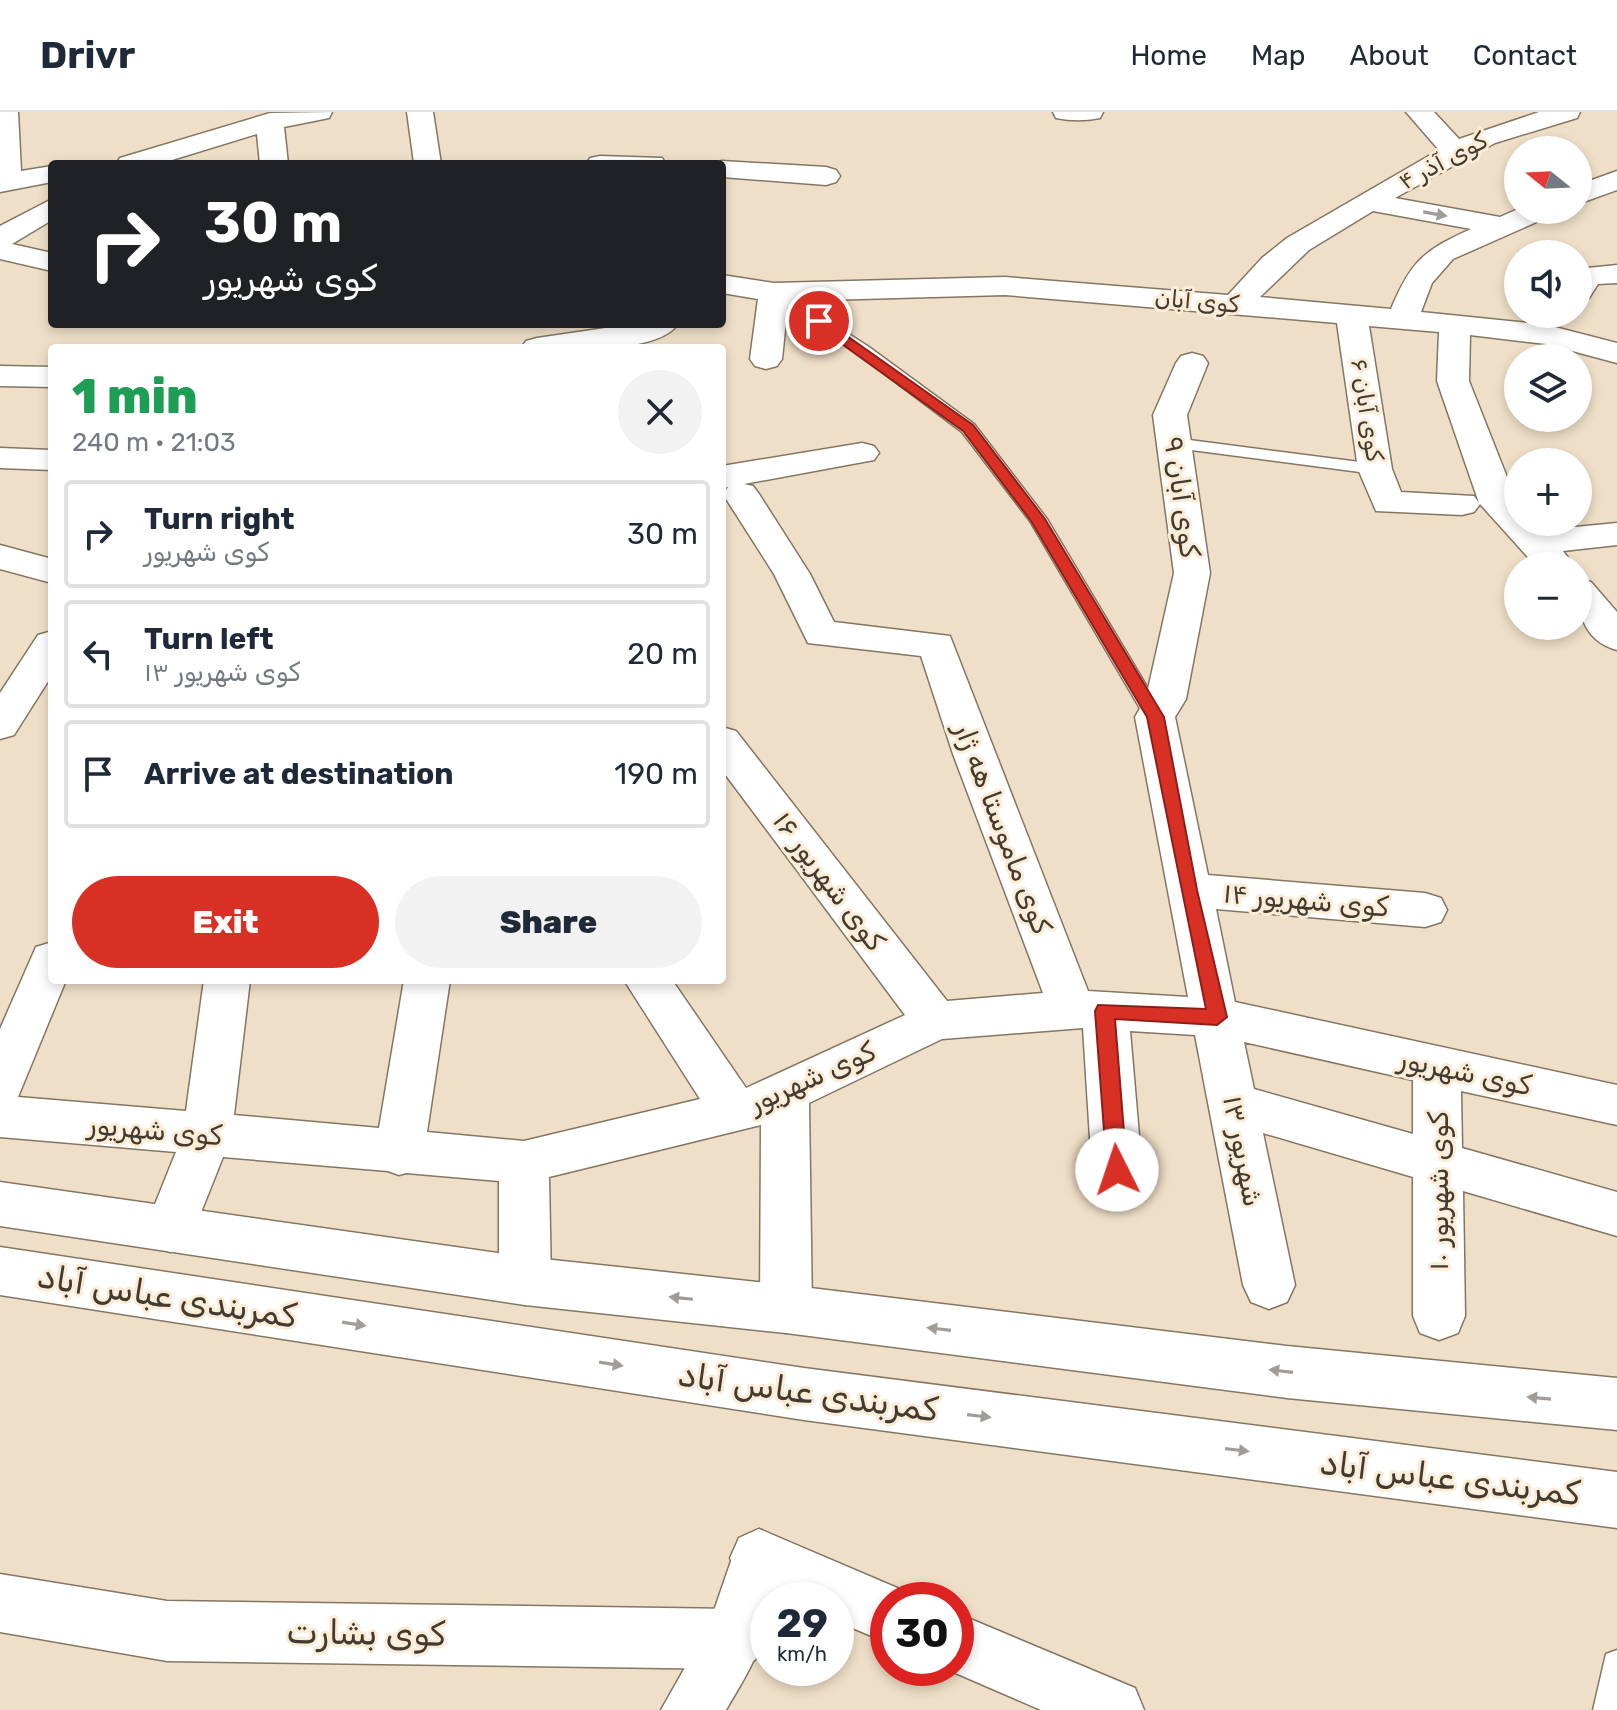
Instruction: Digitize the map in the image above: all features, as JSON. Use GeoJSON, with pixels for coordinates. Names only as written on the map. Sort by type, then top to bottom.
{"type":"FeatureCollection","features":[{"type":"Feature","properties":{"kind":"street"},"geometry":{"type":"LineString","coordinates":[[5,112],[4,181],[48,175]]}},
{"type":"Feature","properties":{"kind":"street"},"geometry":{"type":"LineString","coordinates":[[139,160],[210,128],[319,112]]}},
{"type":"Feature","properties":{"kind":"street"},"geometry":{"type":"LineString","coordinates":[[420,112],[428,160]]}},
{"type":"Feature","properties":{"kind":"street"},"geometry":{"type":"LineString","coordinates":[[1066,112],[1089,112]]}},
{"type":"Feature","properties":{"kind":"street"},"geometry":{"type":"LineString","coordinates":[[1419,112],[1455,151]]}},
{"type":"Feature","properties":{"kind":"street","name":"کوی آذر ۴"},"geometry":{"type":"LineString","coordinates":[[1236,305],[1286,253],[1455,151],[1509,128],[1567,112]]}},
{"type":"Feature","properties":{"kind":"street"},"geometry":{"type":"LineString","coordinates":[[270,121],[274,160]]}},
{"type":"Feature","properties":{"kind":"street"},"geometry":{"type":"LineString","coordinates":[[726,169],[826,176]]}},
{"type":"Feature","properties":{"kind":"street"},"geometry":{"type":"LineString","coordinates":[[1592,190],[1617,180]]}},
{"type":"Feature","properties":{"kind":"street"},"geometry":{"type":"LineString","coordinates":[[1368,202],[1501,226]]}},
{"type":"Feature","properties":{"kind":"street"},"geometry":{"type":"LineString","coordinates":[[0,238],[47,213]]}},
{"type":"Feature","properties":{"kind":"street"},"geometry":{"type":"LineString","coordinates":[[1402,319],[1418,281],[1442,253],[1506,224]]}},
{"type":"Feature","properties":{"kind":"street"},"geometry":{"type":"LineString","coordinates":[[0,250],[48,261]]}},
{"type":"Feature","properties":{"kind":"street"},"geometry":{"type":"LineString","coordinates":[[1592,276],[1617,274]]}},
{"type":"Feature","properties":{"kind":"street","name":"کوی آبان"},"geometry":{"type":"LineString","coordinates":[[726,285],[774,292],[1005,286],[1455,324],[1504,324]]}},
{"type":"Feature","properties":{"kind":"street"},"geometry":{"type":"LineString","coordinates":[[766,359],[774,292]]}},
{"type":"Feature","properties":{"kind":"street","name":"کوی آبان ۶"},"geometry":{"type":"LineString","coordinates":[[1352,316],[1375,469],[1388,503],[1462,504]]}},
{"type":"Feature","properties":{"kind":"street"},"geometry":{"type":"LineString","coordinates":[[1455,324],[1453,381],[1497,504],[1544,552]]}},
{"type":"Feature","properties":{"kind":"street"},"geometry":{"type":"LineString","coordinates":[[565,344],[635,334],[651,328]]}},
{"type":"Feature","properties":{"kind":"street","name":"کوی آبان"},"geometry":{"type":"LineString","coordinates":[[1563,328],[1617,353]]}},
{"type":"Feature","properties":{"kind":"street"},"geometry":{"type":"LineString","coordinates":[[1172,429],[1192,363]]}},
{"type":"Feature","properties":{"kind":"street"},"geometry":{"type":"LineString","coordinates":[[0,376],[48,377]]}},
{"type":"Feature","properties":{"kind":"street","name":"کوی آبان ۹"},"geometry":{"type":"LineString","coordinates":[[1155,717],[1166,699],[1192,573],[1172,429]]}},
{"type":"Feature","properties":{"kind":"street"},"geometry":{"type":"LineString","coordinates":[[732,486],[862,453]]}},
{"type":"Feature","properties":{"kind":"street"},"geometry":{"type":"LineString","coordinates":[[0,458],[48,460]]}},
{"type":"Feature","properties":{"kind":"street","name":"کوی ماموستا هه ژار"},"geometry":{"type":"LineString","coordinates":[[732,486],[792,574],[821,634],[936,645],[973,754],[1088,1010],[1117,1170]]}},
{"type":"Feature","properties":{"kind":"street"},"geometry":{"type":"LineString","coordinates":[[1553,552],[1617,534]]}},
{"type":"Feature","properties":{"kind":"street"},"geometry":{"type":"LineString","coordinates":[[2,561],[48,570]]}},
{"type":"Feature","properties":{"kind":"street"},"geometry":{"type":"LineString","coordinates":[[1592,608],[1617,637]]}},
{"type":"Feature","properties":{"kind":"street"},"geometry":{"type":"LineString","coordinates":[[0,725],[48,650]]}},
{"type":"Feature","properties":{"kind":"street","name":"شهریور ۱۳"},"geometry":{"type":"LineString","coordinates":[[1155,717],[1269,1285]]}},
{"type":"Feature","properties":{"kind":"street","name":"کوی شهریور ۱۶"},"geometry":{"type":"LineString","coordinates":[[726,746],[936,1021]]}},
{"type":"Feature","properties":{"kind":"street","name":"کوی شهریور ۱۴"},"geometry":{"type":"LineString","coordinates":[[1188,890],[1425,910]]}},
{"type":"Feature","properties":{"kind":"street"},"geometry":{"type":"LineString","coordinates":[[0,1084],[48,970]]}},
{"type":"Feature","properties":{"kind":"street"},"geometry":{"type":"LineString","coordinates":[[170,1229],[207,1135],[226,984]]}},
{"type":"Feature","properties":{"kind":"street"},"geometry":{"type":"LineString","coordinates":[[399,1154],[426,984]]}},
{"type":"Feature","properties":{"kind":"street"},"geometry":{"type":"LineString","coordinates":[[650,984],[734,1110]]}},
{"type":"Feature","properties":{"kind":"street","name":"کوی شهریور"},"geometry":{"type":"LineString","coordinates":[[0,1116],[399,1154],[524,1162],[756,1106],[936,1021],[1088,1010],[1217,1017],[1617,1105]]}},
{"type":"Feature","properties":{"kind":"street","name":"کوی شهریور ۱۰"},"geometry":{"type":"LineString","coordinates":[[1437,1066],[1439,1316]]}},
{"type":"Feature","properties":{"kind":"street"},"geometry":{"type":"LineString","coordinates":[[785,1091],[786,1309]]}},
{"type":"Feature","properties":{"kind":"street"},"geometry":{"type":"LineString","coordinates":[[1234,1104],[1617,1214]]}},
{"type":"Feature","properties":{"kind":"street"},"geometry":{"type":"LineString","coordinates":[[524,1162],[525,1281]]}},
{"type":"Feature","properties":{"kind":"street"},"geometry":{"type":"LineString","coordinates":[[0,1204],[525,1281],[786,1309],[1273,1370],[1617,1404]]}},
{"type":"Feature","properties":{"kind":"street","name":"کمربندی عباس آباد"},"geometry":{"type":"LineString","coordinates":[[0,1271],[804,1394],[1617,1500]]}},
{"type":"Feature","properties":{"kind":"street"},"geometry":{"type":"LineString","coordinates":[[692,1710],[734,1639],[759,1558],[870,1606]]}},
{"type":"Feature","properties":{"kind":"street","name":"کوی بشارت"},"geometry":{"type":"LineString","coordinates":[[0,1603],[167,1631],[734,1639]]}},
{"type":"Feature","properties":{"kind":"street"},"geometry":{"type":"LineString","coordinates":[[974,1651],[1113,1710]]}},
{"type":"Feature","properties":{"kind":"lane"},"geometry":{"type":"LineString","coordinates":[[774,292],[863,350],[968,428],[1038,519],[1155,717]]}},
{"type":"Feature","properties":{"kind":"lane"},"geometry":{"type":"LineString","coordinates":[[1172,429],[1375,469]]}},
{"type":"Feature","properties":{"kind":"lane"},"geometry":{"type":"LineString","coordinates":[[1608,1710],[1617,1665]]}},
{"type":"Feature","properties":{"kind":"route"},"geometry":{"type":"LineString","coordinates":[[819,321],[968,428],[1038,519],[1155,717],[1188,890],[1217,1017],[1105,1011],[1117,1170]]}}]}
